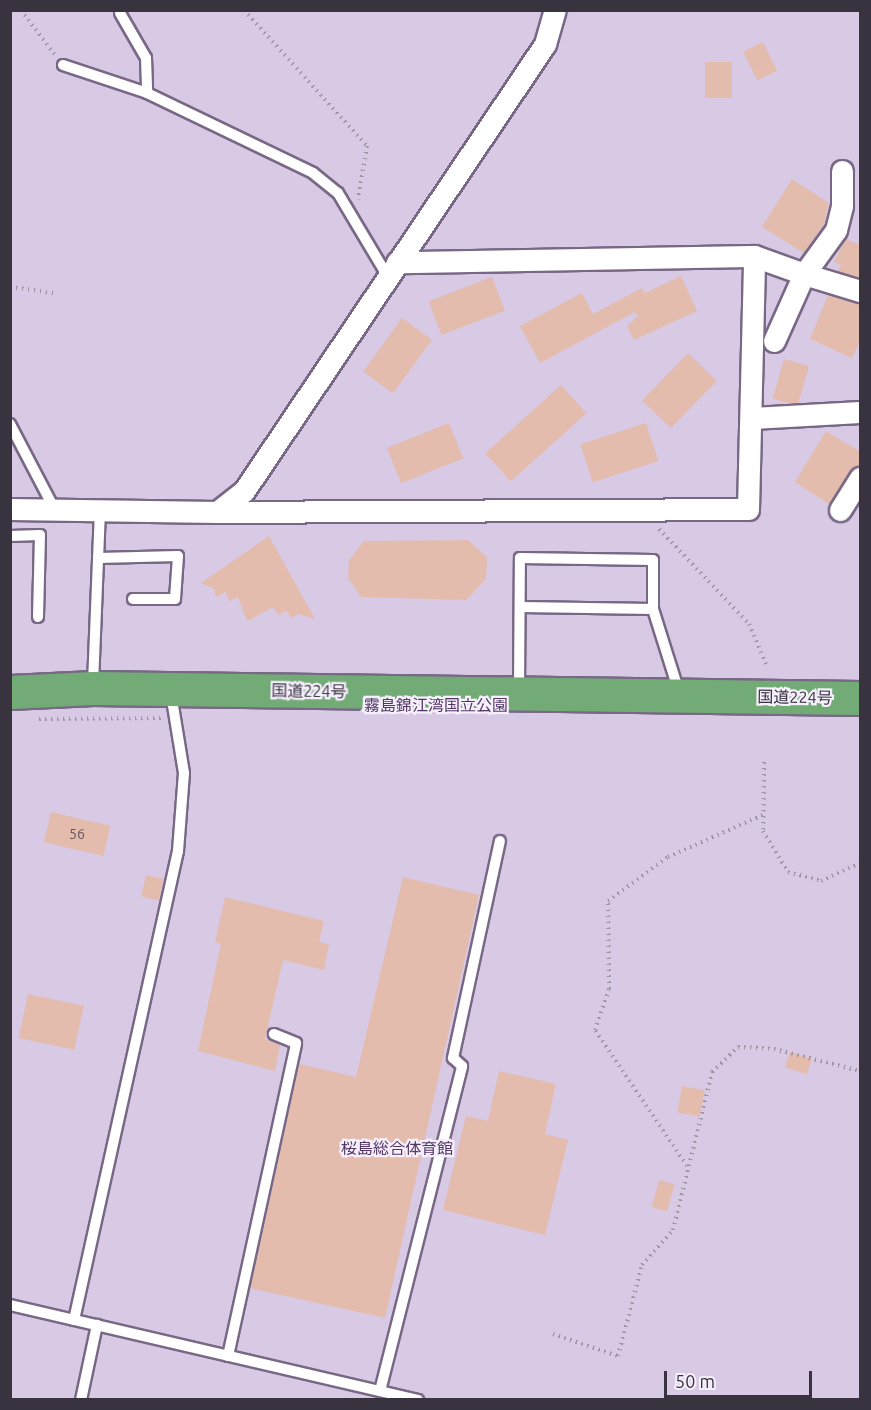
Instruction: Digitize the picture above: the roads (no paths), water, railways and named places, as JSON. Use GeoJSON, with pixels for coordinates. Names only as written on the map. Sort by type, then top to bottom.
{"type":"FeatureCollection","features":[{"type":"Feature","properties":{"kind":"highway","name":"国道224号"},"geometry":{"type":"LineString","coordinates":[[10,692],[93,688],[861,698]]}},
{"type":"Feature","properties":{"kind":"street"},"geometry":{"type":"LineString","coordinates":[[217,512],[244,491],[545,44],[555,10]]}},
{"type":"Feature","properties":{"kind":"street"},"geometry":{"type":"LineString","coordinates":[[774,342],[804,274],[836,230],[842,206],[842,171]]}},
{"type":"Feature","properties":{"kind":"street"},"geometry":{"type":"LineString","coordinates":[[392,270],[754,256],[861,291]]}},
{"type":"Feature","properties":{"kind":"street"},"geometry":{"type":"LineString","coordinates":[[10,509],[217,512],[748,509],[752,418],[754,256]]}},
{"type":"Feature","properties":{"kind":"street"},"geometry":{"type":"LineString","coordinates":[[752,418],[809,412],[859,414]]}},
{"type":"Feature","properties":{"kind":"street"},"geometry":{"type":"LineString","coordinates":[[840,510],[861,478]]}},
{"type":"Feature","properties":{"kind":"lane"},"geometry":{"type":"LineString","coordinates":[[120,13],[146,58],[147,93]]}},
{"type":"Feature","properties":{"kind":"lane"},"geometry":{"type":"LineString","coordinates":[[63,65],[147,93],[313,173],[338,193],[355,221],[392,270]]}},
{"type":"Feature","properties":{"kind":"lane"},"geometry":{"type":"LineString","coordinates":[[10,424],[55,510]]}},
{"type":"Feature","properties":{"kind":"lane"},"geometry":{"type":"LineString","coordinates":[[93,688],[99,511]]}},
{"type":"Feature","properties":{"kind":"lane"},"geometry":{"type":"LineString","coordinates":[[10,536],[40,536],[38,617]]}},
{"type":"Feature","properties":{"kind":"lane"},"geometry":{"type":"LineString","coordinates":[[98,558],[178,555],[175,599],[133,599]]}},
{"type":"Feature","properties":{"kind":"lane"},"geometry":{"type":"LineString","coordinates":[[519,693],[520,558],[653,560],[653,609],[680,695]]}},
{"type":"Feature","properties":{"kind":"lane"},"geometry":{"type":"LineString","coordinates":[[521,608],[653,609]]}},
{"type":"Feature","properties":{"kind":"lane"},"geometry":{"type":"LineString","coordinates":[[74,1320],[178,851],[184,773],[171,690]]}},
{"type":"Feature","properties":{"kind":"lane"},"geometry":{"type":"LineString","coordinates":[[380,1391],[462,1066],[453,1058],[500,841]]}},
{"type":"Feature","properties":{"kind":"lane"},"geometry":{"type":"LineString","coordinates":[[228,1356],[296,1043],[274,1034]]}},
{"type":"Feature","properties":{"kind":"lane"},"geometry":{"type":"LineString","coordinates":[[10,1305],[418,1400]]}},
{"type":"Feature","properties":{"kind":"lane"},"geometry":{"type":"LineString","coordinates":[[81,1400],[97,1325]]}},
{"type":"Feature","properties":{"kind":"park label","name":"霧島錦江湾国立公園"},"geometry":{"type":"Point","coordinates":[436,705]}},
{"type":"Feature","properties":{"kind":"park label","name":"桜島総合体育館"},"geometry":{"type":"Point","coordinates":[397,1148]}}]}
